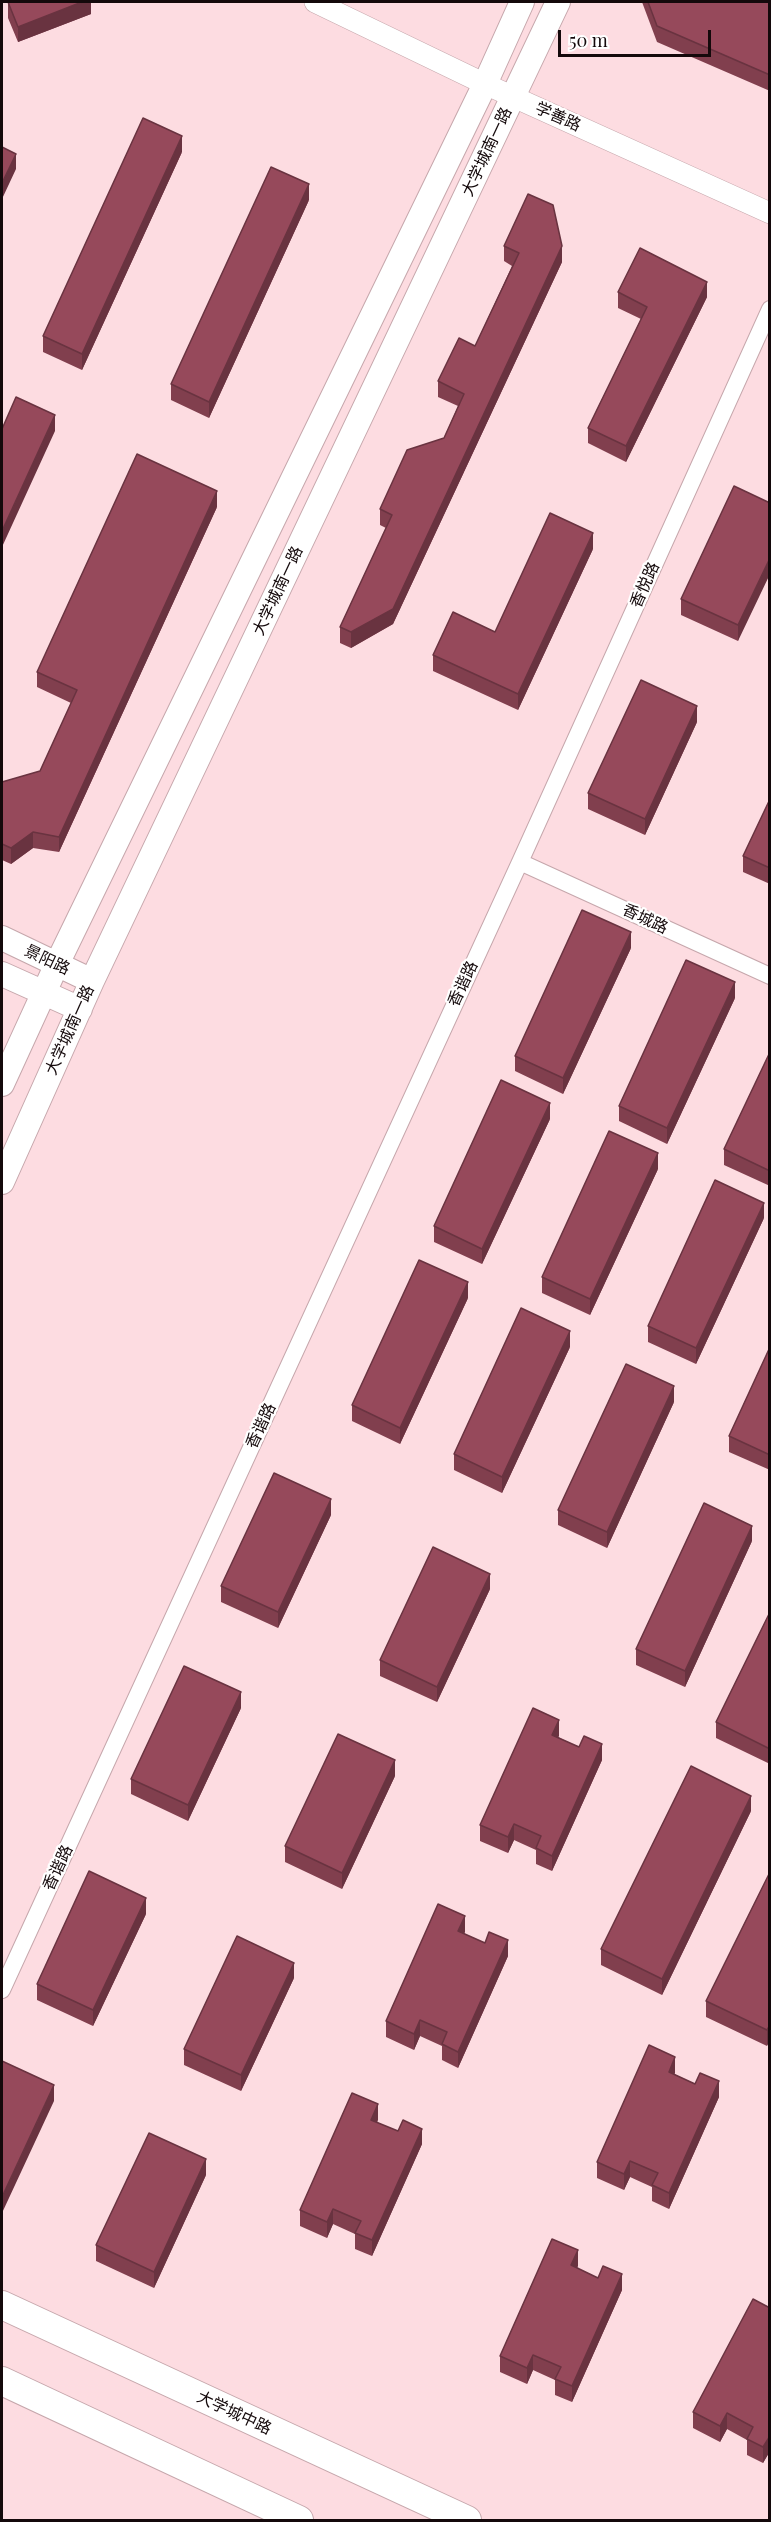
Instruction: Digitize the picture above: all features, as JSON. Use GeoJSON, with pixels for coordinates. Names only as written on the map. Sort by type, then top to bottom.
{"type":"FeatureCollection","features":[{"type":"Feature","properties":{"kind":"highway","name":"大学城中路"},"geometry":{"type":"LineString","coordinates":[[2,2305],[467,2520]]}},
{"type":"Feature","properties":{"kind":"highway"},"geometry":{"type":"LineString","coordinates":[[2,2381],[299,2520]]}},
{"type":"Feature","properties":{"kind":"main road","name":"大学城南一路"},"geometry":{"type":"LineString","coordinates":[[2,1084],[57,964],[522,2]]}},
{"type":"Feature","properties":{"kind":"main road","name":"大学城南一路"},"geometry":{"type":"LineString","coordinates":[[2,1182],[92,981],[558,2]]}},
{"type":"Feature","properties":{"kind":"main road","name":"景阳路"},"geometry":{"type":"LineString","coordinates":[[2,938],[92,981]]}},
{"type":"Feature","properties":{"kind":"main road","name":"景阳路"},"geometry":{"type":"LineString","coordinates":[[2,974],[80,1009]]}},
{"type":"Feature","properties":{"kind":"street","name":"学善路"},"geometry":{"type":"LineString","coordinates":[[315,2],[484,84],[770,213]]}},
{"type":"Feature","properties":{"kind":"street","name":"香悦路"},"geometry":{"type":"LineString","coordinates":[[520,862],[770,309]]}},
{"type":"Feature","properties":{"kind":"street","name":"香城路"},"geometry":{"type":"LineString","coordinates":[[520,862],[770,976]]}},
{"type":"Feature","properties":{"kind":"street","name":"香谐路"},"geometry":{"type":"LineString","coordinates":[[2,1990],[520,862]]}},
{"type":"Feature","properties":{"kind":"building"},"geometry":{"type":"Polygon","coordinates":[[[8,2],[82,2],[18,27],[8,2]]]}},
{"type":"Feature","properties":{"kind":"building"},"geometry":{"type":"Polygon","coordinates":[[[648,2],[770,2],[770,75],[657,26],[648,2]]]}},
{"type":"Feature","properties":{"kind":"building"},"geometry":{"type":"Polygon","coordinates":[[[143,118],[182,136],[82,354],[43,336],[143,118]]]}},
{"type":"Feature","properties":{"kind":"building"},"geometry":{"type":"Polygon","coordinates":[[[2,147],[16,154],[2,183],[2,147]]]}},
{"type":"Feature","properties":{"kind":"building"},"geometry":{"type":"Polygon","coordinates":[[[271,167],[309,184],[209,402],[171,384],[271,167]]]}},
{"type":"Feature","properties":{"kind":"building"},"geometry":{"type":"Polygon","coordinates":[[[528,194],[553,205],[562,246],[393,609],[351,632],[340,627],[392,515],[380,509],[407,450],[444,438],[464,394],[438,381],[459,338],[475,346],[519,253],[504,246],[528,194]]]}},
{"type":"Feature","properties":{"kind":"building"},"geometry":{"type":"Polygon","coordinates":[[[640,248],[707,282],[626,446],[588,428],[647,307],[618,292],[640,248]]]}},
{"type":"Feature","properties":{"kind":"building"},"geometry":{"type":"Polygon","coordinates":[[[16,397],[55,415],[2,531],[2,429],[16,397]]]}},
{"type":"Feature","properties":{"kind":"building"},"geometry":{"type":"Polygon","coordinates":[[[137,454],[217,491],[59,837],[33,832],[11,848],[2,844],[2,782],[40,771],[77,690],[37,672],[137,454]]]}},
{"type":"Feature","properties":{"kind":"building"},"geometry":{"type":"Polygon","coordinates":[[[734,486],[770,503],[770,558],[738,625],[681,599],[734,486]]]}},
{"type":"Feature","properties":{"kind":"building"},"geometry":{"type":"Polygon","coordinates":[[[550,513],[593,533],[518,694],[433,655],[453,612],[495,632],[550,513]]]}},
{"type":"Feature","properties":{"kind":"building"},"geometry":{"type":"Polygon","coordinates":[[[641,680],[697,706],[645,819],[588,793],[641,680]]]}},
{"type":"Feature","properties":{"kind":"building"},"geometry":{"type":"Polygon","coordinates":[[[770,799],[770,868],[743,856],[770,799]]]}},
{"type":"Feature","properties":{"kind":"building"},"geometry":{"type":"Polygon","coordinates":[[[582,910],[631,932],[563,1078],[515,1056],[582,910]]]}},
{"type":"Feature","properties":{"kind":"building"},"geometry":{"type":"Polygon","coordinates":[[[686,960],[735,982],[667,1128],[619,1106],[686,960]]]}},
{"type":"Feature","properties":{"kind":"building"},"geometry":{"type":"Polygon","coordinates":[[[770,1052],[770,1171],[724,1149],[770,1052]]]}},
{"type":"Feature","properties":{"kind":"building"},"geometry":{"type":"Polygon","coordinates":[[[501,1080],[550,1103],[482,1249],[434,1226],[501,1080]]]}},
{"type":"Feature","properties":{"kind":"building"},"geometry":{"type":"Polygon","coordinates":[[[609,1131],[658,1153],[590,1299],[542,1277],[609,1131]]]}},
{"type":"Feature","properties":{"kind":"building"},"geometry":{"type":"Polygon","coordinates":[[[715,1180],[764,1203],[696,1348],[648,1326],[715,1180]]]}},
{"type":"Feature","properties":{"kind":"building"},"geometry":{"type":"Polygon","coordinates":[[[419,1260],[468,1282],[400,1428],[352,1405],[419,1260]]]}},
{"type":"Feature","properties":{"kind":"building"},"geometry":{"type":"Polygon","coordinates":[[[521,1308],[570,1331],[502,1477],[454,1454],[521,1308]]]}},
{"type":"Feature","properties":{"kind":"building"},"geometry":{"type":"Polygon","coordinates":[[[770,1347],[770,1455],[729,1436],[770,1347]]]}},
{"type":"Feature","properties":{"kind":"building"},"geometry":{"type":"Polygon","coordinates":[[[626,1364],[674,1386],[607,1532],[558,1510],[626,1364]]]}},
{"type":"Feature","properties":{"kind":"building"},"geometry":{"type":"Polygon","coordinates":[[[274,1473],[331,1499],[278,1612],[221,1586],[274,1473]]]}},
{"type":"Feature","properties":{"kind":"building"},"geometry":{"type":"Polygon","coordinates":[[[704,1503],[752,1526],[685,1671],[636,1649],[704,1503]]]}},
{"type":"Feature","properties":{"kind":"building"},"geometry":{"type":"Polygon","coordinates":[[[433,1547],[490,1574],[437,1687],[380,1660],[433,1547]]]}},
{"type":"Feature","properties":{"kind":"building"},"geometry":{"type":"Polygon","coordinates":[[[770,1612],[770,1749],[716,1722],[770,1612]]]}},
{"type":"Feature","properties":{"kind":"building"},"geometry":{"type":"Polygon","coordinates":[[[184,1666],[241,1692],[188,1805],[131,1779],[184,1666]]]}},
{"type":"Feature","properties":{"kind":"building"},"geometry":{"type":"Polygon","coordinates":[[[533,1708],[559,1720],[552,1735],[579,1747],[584,1736],[602,1744],[552,1856],[536,1848],[541,1836],[514,1824],[508,1837],[480,1825],[533,1708]]]}},
{"type":"Feature","properties":{"kind":"building"},"geometry":{"type":"Polygon","coordinates":[[[338,1734],[395,1760],[342,1873],[285,1846],[338,1734]]]}},
{"type":"Feature","properties":{"kind":"building"},"geometry":{"type":"Polygon","coordinates":[[[691,1766],[751,1796],[662,1979],[601,1949],[691,1766]]]}},
{"type":"Feature","properties":{"kind":"building"},"geometry":{"type":"Polygon","coordinates":[[[89,1871],[146,1898],[93,2010],[37,1984],[89,1871]]]}},
{"type":"Feature","properties":{"kind":"building"},"geometry":{"type":"Polygon","coordinates":[[[770,1872],[770,2025],[767,2030],[706,2001],[770,1872]]]}},
{"type":"Feature","properties":{"kind":"building"},"geometry":{"type":"Polygon","coordinates":[[[438,1904],[465,1916],[458,1931],[485,1943],[489,1932],[508,1940],[458,2052],[442,2044],[447,2032],[420,2020],[414,2034],[386,2021],[438,1904]]]}},
{"type":"Feature","properties":{"kind":"building"},"geometry":{"type":"Polygon","coordinates":[[[237,1936],[294,1963],[241,2075],[184,2049],[237,1936]]]}},
{"type":"Feature","properties":{"kind":"building"},"geometry":{"type":"Polygon","coordinates":[[[649,2045],[675,2057],[669,2072],[695,2084],[700,2073],[719,2081],[669,2193],[652,2185],[658,2173],[630,2161],[624,2174],[597,2162],[649,2045]]]}},
{"type":"Feature","properties":{"kind":"building"},"geometry":{"type":"Polygon","coordinates":[[[2,2061],[54,2085],[2,2197],[2,2061]]]}},
{"type":"Feature","properties":{"kind":"building"},"geometry":{"type":"Polygon","coordinates":[[[352,2093],[378,2104],[371,2120],[398,2131],[403,2120],[422,2129],[372,2240],[355,2233],[361,2221],[333,2209],[327,2222],[300,2210],[352,2093]]]}},
{"type":"Feature","properties":{"kind":"building"},"geometry":{"type":"Polygon","coordinates":[[[149,2133],[206,2159],[154,2272],[96,2245],[149,2133]]]}},
{"type":"Feature","properties":{"kind":"building"},"geometry":{"type":"Polygon","coordinates":[[[552,2239],[578,2250],[571,2265],[598,2278],[603,2266],[622,2274],[572,2386],[555,2379],[561,2367],[533,2355],[527,2368],[500,2356],[552,2239]]]}},
{"type":"Feature","properties":{"kind":"building"},"geometry":{"type":"Polygon","coordinates":[[[753,2299],[770,2308],[770,2436],[763,2447],[747,2439],[753,2427],[727,2413],[720,2426],[693,2412],[753,2299]]]}}]}
